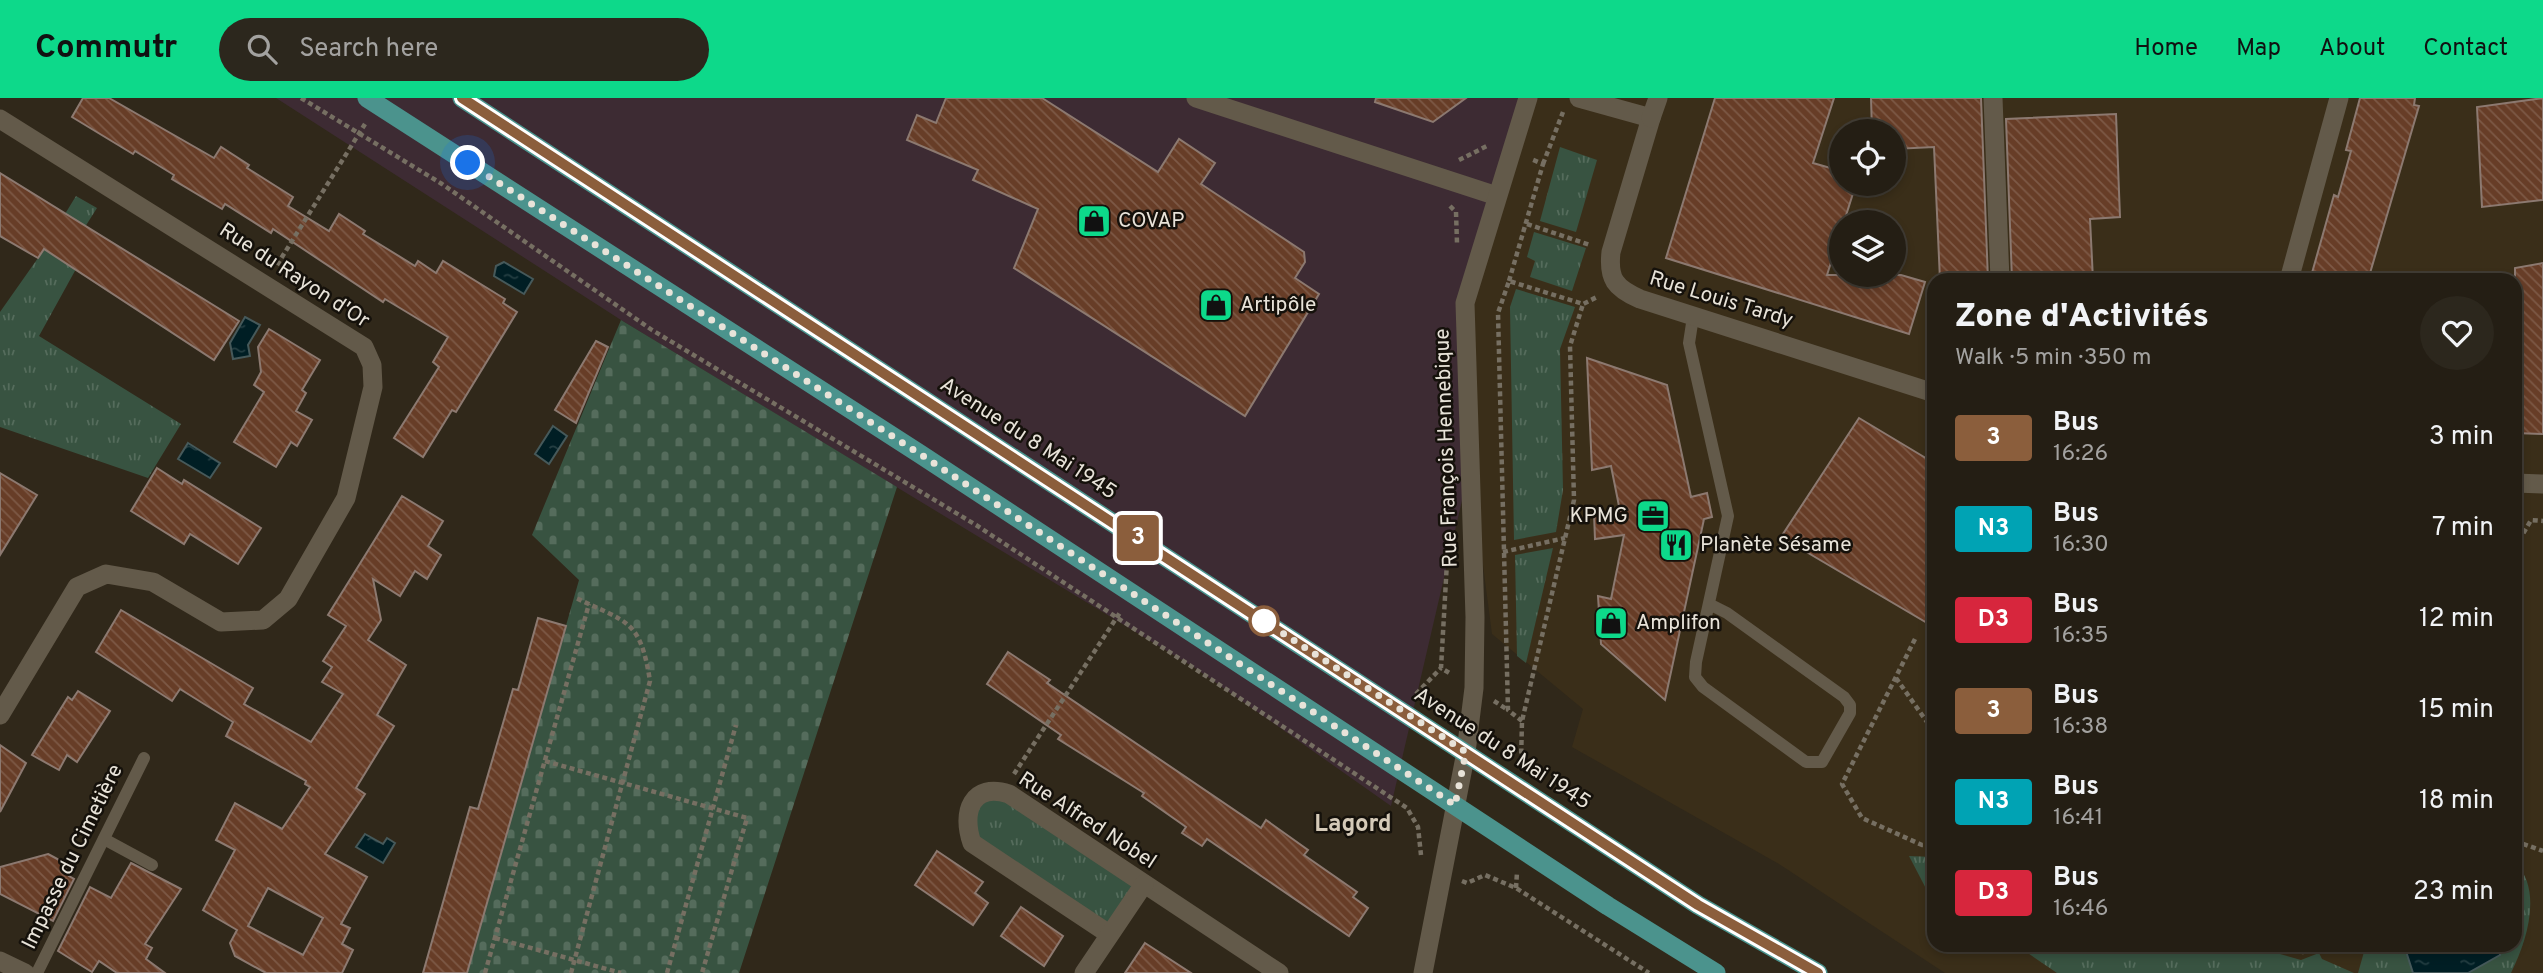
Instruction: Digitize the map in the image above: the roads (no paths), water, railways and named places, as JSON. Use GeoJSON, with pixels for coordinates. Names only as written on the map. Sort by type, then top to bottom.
{"type":"FeatureCollection","features":[{"type":"Feature","properties":{"kind":"main road","name":"Avenue du 8 Mai 1945"},"geometry":{"type":"LineString","coordinates":[[462,98],[1698,905],[1818,973]]}},
{"type":"Feature","properties":{"kind":"main road"},"geometry":{"type":"LineString","coordinates":[[372,101],[1133,594],[1608,906],[1716,973]]}},
{"type":"Feature","properties":{"kind":"street"},"geometry":{"type":"LineString","coordinates":[[1196,98],[1497,196]]}},
{"type":"Feature","properties":{"kind":"street","name":"Rue François Hennebique"},"geometry":{"type":"LineString","coordinates":[[1423,973],[1466,752],[1474,688],[1475,617],[1465,303],[1528,98]]}},
{"type":"Feature","properties":{"kind":"street","name":"Rue Louis Tardy"},"geometry":{"type":"LineString","coordinates":[[1658,98],[1611,252],[1609,270],[1617,288],[1693,317],[1780,341],[1927,391]]}},
{"type":"Feature","properties":{"kind":"street"},"geometry":{"type":"LineString","coordinates":[[1993,98],[2000,273]]}},
{"type":"Feature","properties":{"kind":"street"},"geometry":{"type":"LineString","coordinates":[[2291,273],[2339,98]]}},
{"type":"Feature","properties":{"kind":"street"},"geometry":{"type":"LineString","coordinates":[[1571,104],[1651,118]]}},
{"type":"Feature","properties":{"kind":"street","name":"Rue du Rayon d'Or"},"geometry":{"type":"LineString","coordinates":[[0,119],[364,347],[372,365],[373,387],[346,498],[288,599],[263,620],[221,622],[153,582],[106,574],[77,587],[0,715]]}},
{"type":"Feature","properties":{"kind":"street"},"geometry":{"type":"LineString","coordinates":[[2522,483],[2543,484]]}},
{"type":"Feature","properties":{"kind":"street","name":"Rue Alfred Nobel"},"geometry":{"type":"LineString","coordinates":[[1109,934],[972,843],[966,826],[967,813],[980,794],[991,789],[1003,792],[1279,973]]}},
{"type":"Feature","properties":{"kind":"street"},"geometry":{"type":"LineString","coordinates":[[1084,973],[1144,884]]}},
{"type":"Feature","properties":{"kind":"street"},"geometry":{"type":"LineString","coordinates":[[0,961],[25,973]]}},
{"type":"Feature","properties":{"kind":"lane"},"geometry":{"type":"LineString","coordinates":[[1693,317],[1689,343],[1728,516],[1709,604],[1695,677],[1703,687],[1806,762],[1822,762],[1850,712],[1850,705],[1844,697],[1727,613],[1709,604]]}},
{"type":"Feature","properties":{"kind":"lane","name":"Impasse du Cimetière"},"geometry":{"type":"LineString","coordinates":[[37,973],[144,758]]}},
{"type":"Feature","properties":{"kind":"lane"},"geometry":{"type":"LineString","coordinates":[[104,839],[152,865]]}},
{"type":"Feature","properties":{"kind":"water"},"geometry":{"type":"Polygon","coordinates":[[[504,262],[533,279],[524,294],[494,276],[496,266],[504,262]]]}},
{"type":"Feature","properties":{"kind":"water"},"geometry":{"type":"Polygon","coordinates":[[[245,317],[260,325],[248,345],[250,356],[233,359],[230,343],[245,317]]]}},
{"type":"Feature","properties":{"kind":"water"},"geometry":{"type":"Polygon","coordinates":[[[553,426],[567,436],[549,464],[535,454],[553,426]]]}},
{"type":"Feature","properties":{"kind":"water"},"geometry":{"type":"Polygon","coordinates":[[[188,443],[220,463],[210,478],[178,459],[188,443]]]}},
{"type":"Feature","properties":{"kind":"water"},"geometry":{"type":"Polygon","coordinates":[[[365,834],[383,844],[387,838],[395,843],[383,863],[356,847],[365,834]]]}},
{"type":"Feature","properties":{"kind":"water"},"geometry":{"type":"Polygon","coordinates":[[[2406,952],[2500,952],[2500,955],[2468,973],[2413,973],[2406,952]]]}},
{"type":"Feature","properties":{"kind":"place","name":"COVAP"},"geometry":{"type":"Point","coordinates":[1094,221]}},
{"type":"Feature","properties":{"kind":"place","name":"Artipôle"},"geometry":{"type":"Point","coordinates":[1216,305]}},
{"type":"Feature","properties":{"kind":"place","name":"KPMG"},"geometry":{"type":"Point","coordinates":[1653,516]}},
{"type":"Feature","properties":{"kind":"place","name":"Planète Sésame"},"geometry":{"type":"Point","coordinates":[1676,545]}},
{"type":"Feature","properties":{"kind":"place","name":"Amplifon"},"geometry":{"type":"Point","coordinates":[1611,623]}},
{"type":"Feature","properties":{"kind":"district","name":"Lagord"},"geometry":{"type":"Point","coordinates":[1353,825]}}]}
